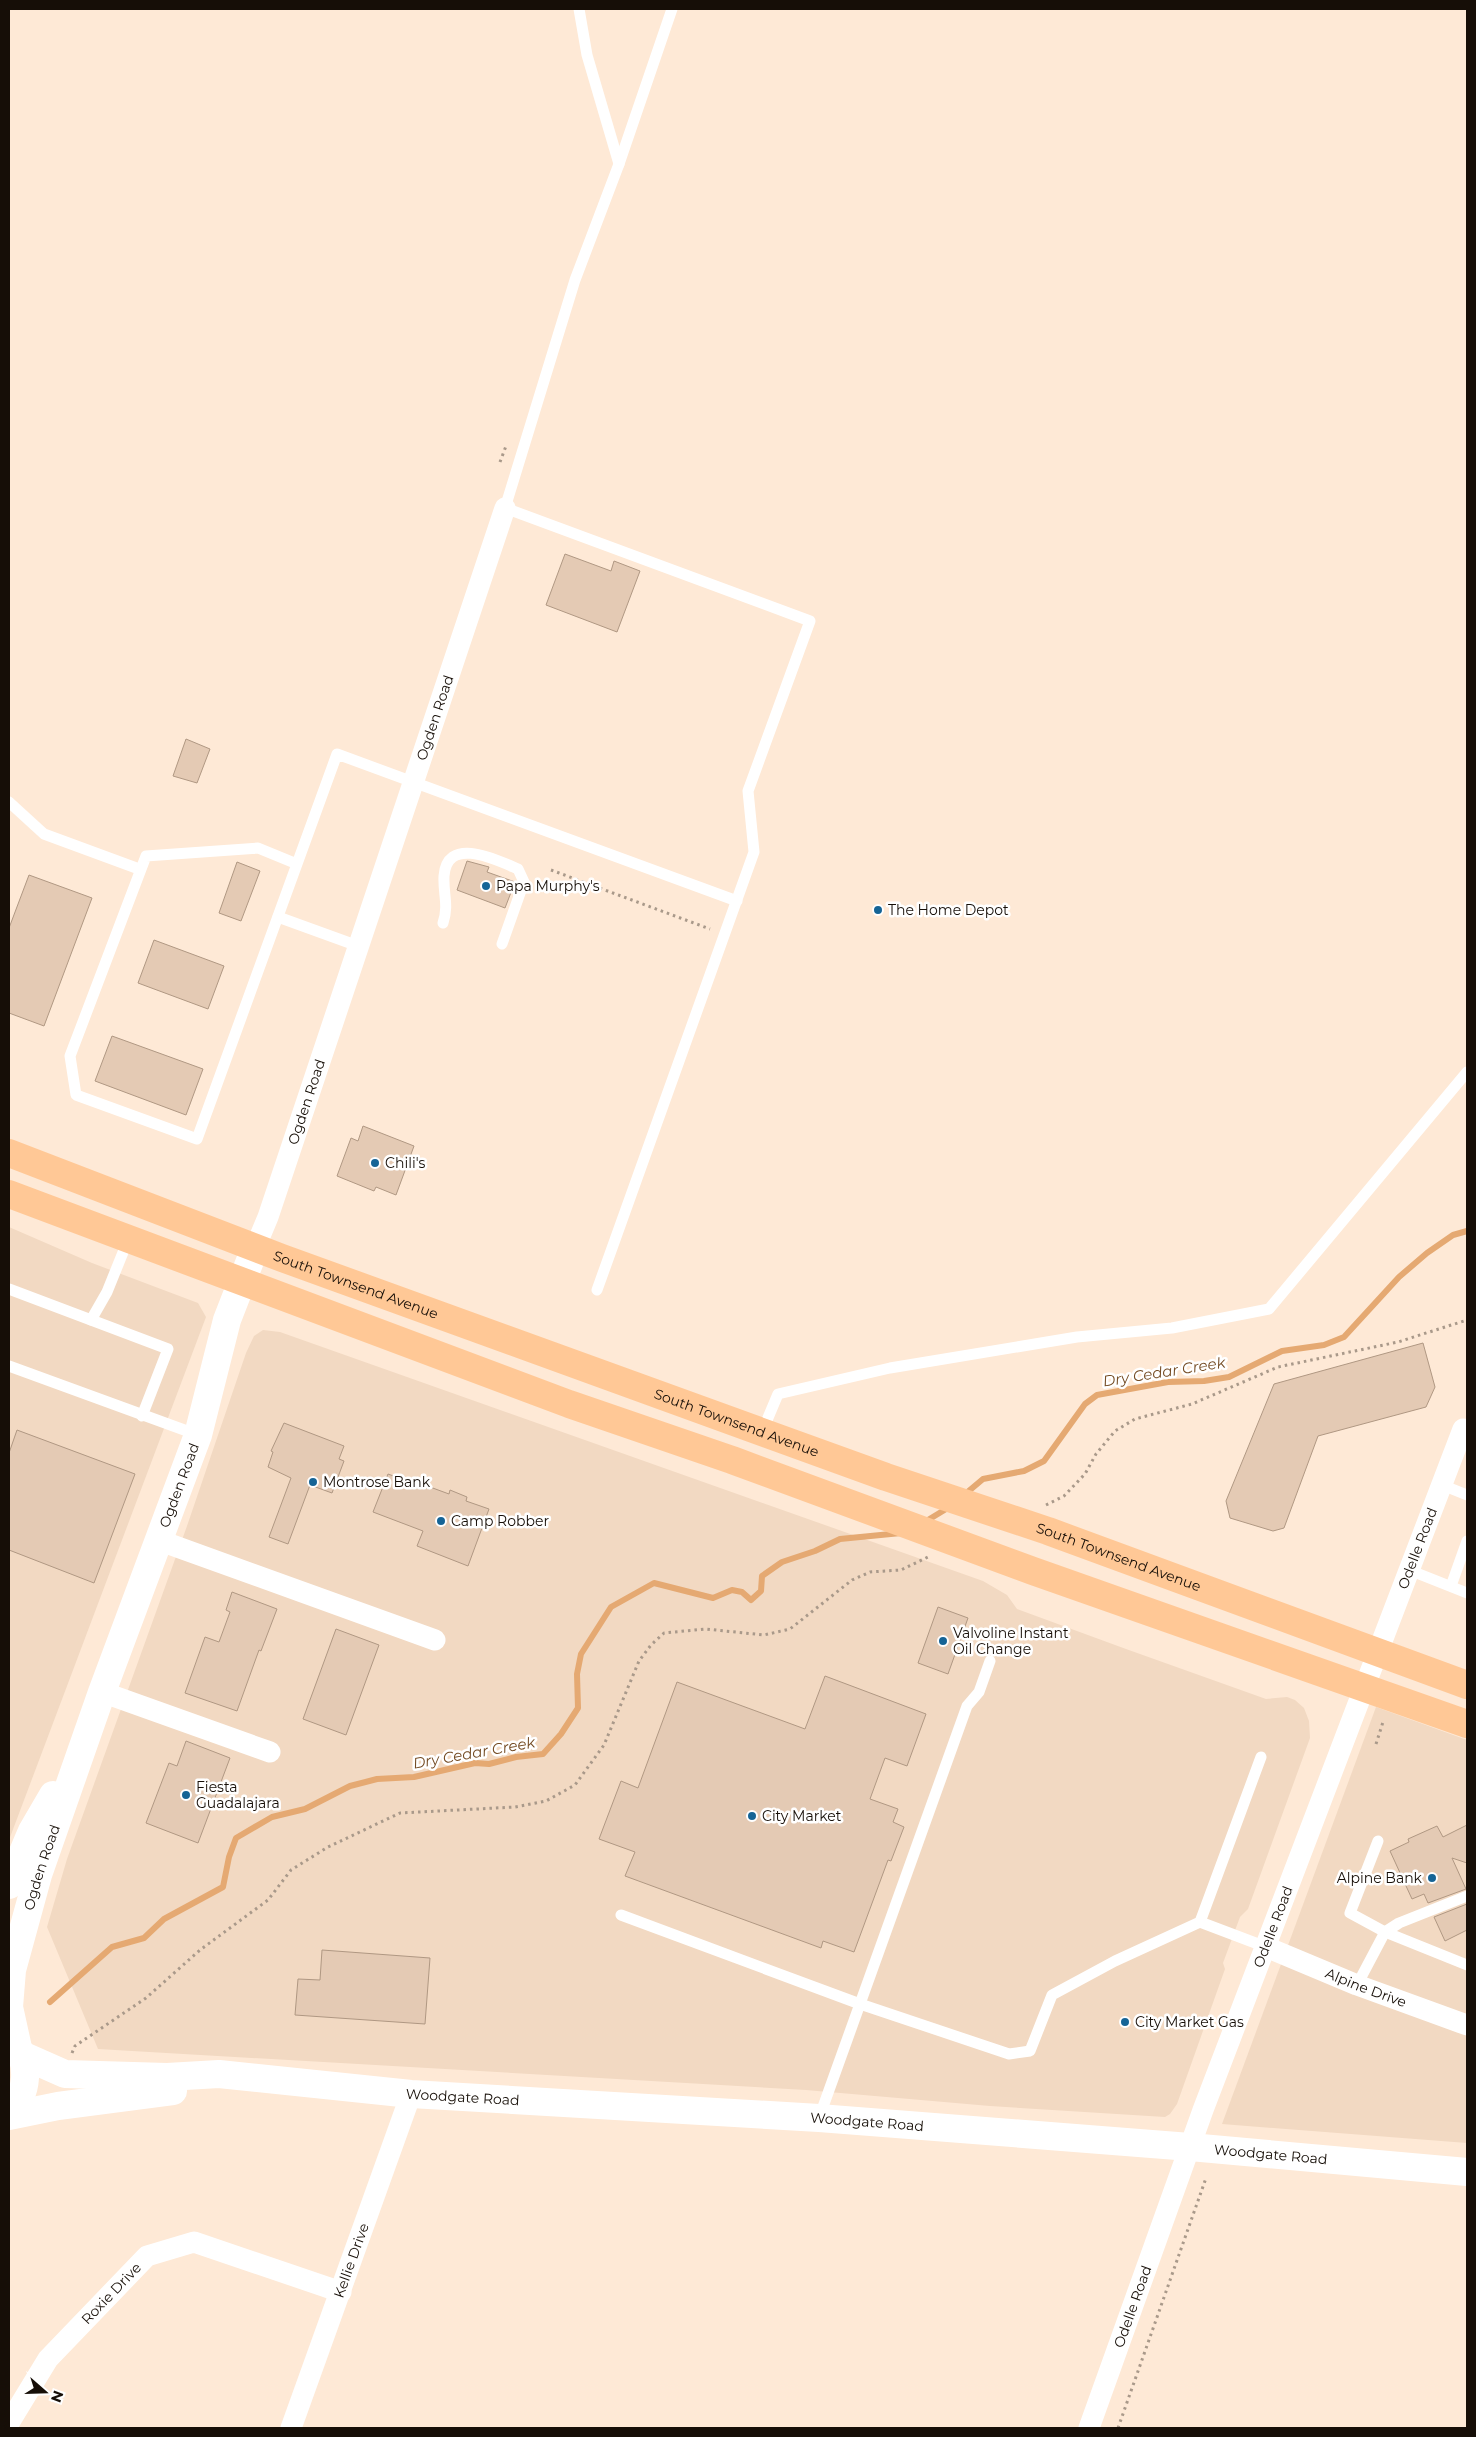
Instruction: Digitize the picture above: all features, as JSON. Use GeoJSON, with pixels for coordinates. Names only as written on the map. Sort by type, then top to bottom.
{"type":"FeatureCollection","features":[{"type":"Feature","properties":{"kind":"highway","name":"South Townsend Avenue"},"geometry":{"type":"LineString","coordinates":[[9,1153],[255,1248],[886,1477],[1044,1520],[1378,1652],[1467,1685]]}},
{"type":"Feature","properties":{"kind":"highway"},"geometry":{"type":"LineString","coordinates":[[9,1194],[569,1404],[1364,1689],[1467,1724]]}},
{"type":"Feature","properties":{"kind":"street","name":"Ogden Road"},"geometry":{"type":"LineString","coordinates":[[9,2111],[20,2097],[24,2084],[25,2069],[16,2046],[10,2006],[12,1970],[38,1875],[102,1692],[198,1435],[227,1320],[268,1218],[505,508]]}},
{"type":"Feature","properties":{"kind":"street","name":"Odelle Road"},"geometry":{"type":"LineString","coordinates":[[1089,2428],[1190,2148],[1409,1570],[1465,1429]]}},
{"type":"Feature","properties":{"kind":"street"},"geometry":{"type":"LineString","coordinates":[[158,1540],[435,1640]]}},
{"type":"Feature","properties":{"kind":"street","name":"Ogden Road"},"geometry":{"type":"LineString","coordinates":[[9,1885],[32,1831],[69,1764],[102,1692]]}},
{"type":"Feature","properties":{"kind":"street"},"geometry":{"type":"LineString","coordinates":[[102,1692],[270,1752]]}},
{"type":"Feature","properties":{"kind":"street","name":"Alpine Drive"},"geometry":{"type":"LineString","coordinates":[[1266,1947],[1357,1985],[1467,2025]]}},
{"type":"Feature","properties":{"kind":"street","name":"Woodgate Road"},"geometry":{"type":"LineString","coordinates":[[16,2046],[65,2074],[167,2077],[219,2074],[411,2094],[819,2118],[1467,2172]]}},
{"type":"Feature","properties":{"kind":"street","name":"Woodgate Road"},"geometry":{"type":"LineString","coordinates":[[9,2116],[58,2106],[267,2080]]}},
{"type":"Feature","properties":{"kind":"street","name":"Kellie Drive"},"geometry":{"type":"LineString","coordinates":[[291,2428],[411,2094]]}},
{"type":"Feature","properties":{"kind":"street","name":"Roxie Drive"},"geometry":{"type":"LineString","coordinates":[[9,2423],[48,2359],[147,2256],[194,2242],[341,2292]]}},
{"type":"Feature","properties":{"kind":"lane"},"geometry":{"type":"LineString","coordinates":[[579,9],[587,55],[619,164]]}},
{"type":"Feature","properties":{"kind":"lane"},"geometry":{"type":"LineString","coordinates":[[597,1290],[754,852],[748,791],[810,621],[505,508],[575,280],[619,164],[672,9]]}},
{"type":"Feature","properties":{"kind":"lane"},"geometry":{"type":"LineString","coordinates":[[297,864],[258,848],[146,856],[139,870],[70,1056],[76,1095],[197,1139],[278,917],[337,754],[737,901]]}},
{"type":"Feature","properties":{"kind":"lane"},"geometry":{"type":"LineString","coordinates":[[9,802],[44,834],[139,870]]}},
{"type":"Feature","properties":{"kind":"lane"},"geometry":{"type":"LineString","coordinates":[[443,922],[447,909],[444,874],[449,862],[458,853],[471,852],[500,862],[518,869],[524,882],[502,944]]}},
{"type":"Feature","properties":{"kind":"lane"},"geometry":{"type":"LineString","coordinates":[[278,917],[358,946]]}},
{"type":"Feature","properties":{"kind":"lane"},"geometry":{"type":"LineString","coordinates":[[762,1432],[778,1394],[890,1368],[1077,1337],[1172,1328],[1269,1309],[1467,1072]]}},
{"type":"Feature","properties":{"kind":"lane"},"geometry":{"type":"LineString","coordinates":[[91,1320],[107,1292],[128,1240]]}},
{"type":"Feature","properties":{"kind":"lane"},"geometry":{"type":"LineString","coordinates":[[9,1290],[168,1349],[142,1416]]}},
{"type":"Feature","properties":{"kind":"lane"},"geometry":{"type":"LineString","coordinates":[[9,1366],[198,1435]]}},
{"type":"Feature","properties":{"kind":"lane"},"geometry":{"type":"LineString","coordinates":[[1442,1485],[1467,1495]]}},
{"type":"Feature","properties":{"kind":"lane"},"geometry":{"type":"LineString","coordinates":[[1450,1586],[1467,1541]]}},
{"type":"Feature","properties":{"kind":"lane"},"geometry":{"type":"LineString","coordinates":[[1409,1570],[1467,1592]]}},
{"type":"Feature","properties":{"kind":"lane"},"geometry":{"type":"LineString","coordinates":[[819,2118],[967,1706],[979,1692],[990,1661]]}},
{"type":"Feature","properties":{"kind":"lane"},"geometry":{"type":"LineString","coordinates":[[621,1915],[860,2004],[1009,2054],[1030,2051],[1052,1995],[1115,1961],[1200,1922],[1260,1758]]}},
{"type":"Feature","properties":{"kind":"lane"},"geometry":{"type":"LineString","coordinates":[[1378,1841],[1350,1914],[1385,1932],[1467,1965]]}},
{"type":"Feature","properties":{"kind":"lane"},"geometry":{"type":"LineString","coordinates":[[1357,1985],[1385,1932],[1399,1923],[1467,1896]]}},
{"type":"Feature","properties":{"kind":"lane"},"geometry":{"type":"LineString","coordinates":[[1200,1922],[1266,1947]]}},
{"type":"Feature","properties":{"kind":"path"},"geometry":{"type":"LineString","coordinates":[[551,870],[725,934]]}},
{"type":"Feature","properties":{"kind":"path"},"geometry":{"type":"LineString","coordinates":[[1044,1520],[1085,1474],[1096,1454],[1115,1431],[1135,1419],[1192,1404],[1278,1367],[1398,1342],[1467,1320]]}},
{"type":"Feature","properties":{"kind":"path"},"geometry":{"type":"LineString","coordinates":[[65,2074],[75,2046],[146,1998],[200,1950],[268,1900],[291,1870],[328,1847],[400,1813],[515,1807],[546,1801],[575,1786],[604,1744],[639,1661],[651,1644],[664,1632],[706,1629],[764,1635],[790,1629],[852,1580],[870,1572],[901,1570],[934,1554]]}},
{"type":"Feature","properties":{"kind":"path"},"geometry":{"type":"LineString","coordinates":[[1376,1744],[1384,1722]]}},
{"type":"Feature","properties":{"kind":"path"},"geometry":{"type":"LineString","coordinates":[[1118,2428],[1206,2178]]}},
{"type":"Feature","properties":{"kind":"shaded area"},"geometry":{"type":"Polygon","coordinates":[[[9,1227],[92,1263],[198,1303],[206,1317],[9,1840],[9,1227]]]}},
{"type":"Feature","properties":{"kind":"shaded area"},"geometry":{"type":"Polygon","coordinates":[[[263,1330],[280,1332],[983,1581],[1007,1595],[1017,1609],[1126,1649],[1266,1699],[1287,1697],[1295,1700],[1304,1708],[1309,1721],[1310,1738],[1248,1909],[1240,1917],[1223,1963],[1225,1969],[1177,2104],[1170,2114],[1165,2117],[990,2106],[806,2090],[98,2049],[47,1927],[67,1859],[187,1526],[246,1353],[254,1336],[263,1330]]]}},
{"type":"Feature","properties":{"kind":"shaded area"},"geometry":{"type":"Polygon","coordinates":[[[1376,1707],[1467,1740],[1467,2143],[1222,2124],[1376,1707]]]}},
{"type":"Feature","properties":{"kind":"building"},"geometry":{"type":"Polygon","coordinates":[[[565,554],[611,571],[614,561],[640,571],[617,632],[546,605],[565,554]]]}},
{"type":"Feature","properties":{"kind":"building"},"geometry":{"type":"Polygon","coordinates":[[[186,739],[210,749],[197,783],[173,776],[186,739]]]}},
{"type":"Feature","properties":{"kind":"building","name":"Papa Murphy's"},"geometry":{"type":"Polygon","coordinates":[[[467,861],[489,867],[487,872],[515,882],[505,908],[457,890],[467,861]]]}},
{"type":"Feature","properties":{"kind":"building"},"geometry":{"type":"Polygon","coordinates":[[[237,862],[260,871],[241,921],[219,913],[237,862]]]}},
{"type":"Feature","properties":{"kind":"building"},"geometry":{"type":"Polygon","coordinates":[[[29,875],[92,898],[44,1026],[9,1013],[9,928],[29,875]]]}},
{"type":"Feature","properties":{"kind":"building"},"geometry":{"type":"Polygon","coordinates":[[[154,940],[224,966],[208,1009],[138,983],[154,940]]]}},
{"type":"Feature","properties":{"kind":"building"},"geometry":{"type":"Polygon","coordinates":[[[112,1036],[203,1069],[186,1115],[95,1081],[112,1036]]]}},
{"type":"Feature","properties":{"kind":"building","name":"Chili's"},"geometry":{"type":"Polygon","coordinates":[[[363,1126],[414,1146],[396,1195],[376,1187],[374,1191],[337,1176],[351,1138],[358,1141],[363,1126]]]}},
{"type":"Feature","properties":{"kind":"building"},"geometry":{"type":"Polygon","coordinates":[[[1423,1343],[1435,1387],[1426,1407],[1318,1436],[1284,1528],[1273,1531],[1230,1518],[1226,1501],[1274,1384],[1423,1343]]]}},
{"type":"Feature","properties":{"kind":"building","name":"Montrose Bank"},"geometry":{"type":"Polygon","coordinates":[[[284,1423],[344,1446],[339,1459],[344,1461],[332,1493],[310,1485],[288,1544],[269,1537],[291,1478],[268,1467],[273,1452],[271,1451],[284,1423]]]}},
{"type":"Feature","properties":{"kind":"building"},"geometry":{"type":"Polygon","coordinates":[[[17,1430],[135,1474],[94,1583],[9,1550],[9,1453],[17,1430]]]}},
{"type":"Feature","properties":{"kind":"building","name":"Camp Robber"},"geometry":{"type":"Polygon","coordinates":[[[388,1474],[429,1489],[430,1487],[449,1494],[450,1490],[467,1497],[466,1501],[489,1509],[468,1566],[417,1546],[423,1531],[373,1512],[388,1474]]]}},
{"type":"Feature","properties":{"kind":"building"},"geometry":{"type":"Polygon","coordinates":[[[232,1592],[277,1609],[261,1651],[259,1650],[237,1711],[185,1693],[205,1637],[219,1642],[230,1612],[226,1610],[232,1592]]]}},
{"type":"Feature","properties":{"kind":"building","name":"Valvoline Instant Oil Change"},"geometry":{"type":"Polygon","coordinates":[[[938,1607],[968,1618],[948,1674],[918,1663],[938,1607]]]}},
{"type":"Feature","properties":{"kind":"building"},"geometry":{"type":"Polygon","coordinates":[[[336,1629],[379,1645],[346,1735],[303,1719],[336,1629]]]}},
{"type":"Feature","properties":{"kind":"building","name":"City Market"},"geometry":{"type":"Polygon","coordinates":[[[825,1676],[926,1714],[907,1766],[885,1758],[870,1799],[898,1809],[893,1822],[904,1827],[891,1861],[888,1860],[854,1952],[823,1941],[821,1948],[625,1876],[635,1852],[599,1839],[621,1781],[638,1788],[677,1682],[805,1729],[825,1676]]]}},
{"type":"Feature","properties":{"kind":"building","name":"Fiesta Guadalajara"},"geometry":{"type":"Polygon","coordinates":[[[186,1741],[230,1758],[198,1843],[146,1823],[169,1763],[177,1766],[186,1741]]]}},
{"type":"Feature","properties":{"kind":"building","name":"Alpine Bank"},"geometry":{"type":"Polygon","coordinates":[[[1467,1825],[1467,1863],[1452,1858],[1466,1889],[1428,1903],[1424,1894],[1412,1899],[1390,1851],[1409,1842],[1408,1839],[1437,1826],[1443,1837],[1467,1825]]]}},
{"type":"Feature","properties":{"kind":"building"},"geometry":{"type":"Polygon","coordinates":[[[1467,1904],[1467,1930],[1445,1941],[1434,1917],[1467,1904]]]}},
{"type":"Feature","properties":{"kind":"building"},"geometry":{"type":"Polygon","coordinates":[[[322,1950],[430,1958],[425,2024],[295,2015],[298,1979],[320,1980],[322,1950]]]}},
{"type":"Feature","properties":{"kind":"waterway","name":"Dry Cedar Creek"},"geometry":{"type":"LineString","coordinates":[[964,1495],[983,1479],[1024,1471],[1044,1461],[1085,1404],[1097,1395],[1168,1382],[1204,1381],[1229,1377],[1282,1351],[1324,1345],[1344,1337],[1399,1277],[1427,1253],[1453,1235],[1467,1231]]}},
{"type":"Feature","properties":{"kind":"waterway","name":"Dry Cedar Creek"},"geometry":{"type":"LineString","coordinates":[[923,1523],[951,1506]]}},
{"type":"Feature","properties":{"kind":"waterway","name":"Dry Cedar Creek"},"geometry":{"type":"LineString","coordinates":[[50,2002],[112,1947],[144,1938],[164,1919],[223,1887],[229,1857],[236,1838],[272,1817],[305,1809],[350,1786],[377,1779],[414,1777],[475,1763],[489,1764],[516,1757],[543,1754],[561,1734],[578,1708],[577,1674],[581,1654],[611,1607],[654,1583],[713,1598],[732,1590],[742,1592],[751,1600],[761,1591],[762,1576],[782,1562],[815,1551],[840,1539],[901,1533]]}},
{"type":"Feature","properties":{"kind":"place","name":"Papa Murphy's"},"geometry":{"type":"Point","coordinates":[486,886]}},
{"type":"Feature","properties":{"kind":"place","name":"The Home Depot"},"geometry":{"type":"Point","coordinates":[878,910]}},
{"type":"Feature","properties":{"kind":"place","name":"Chili's"},"geometry":{"type":"Point","coordinates":[375,1163]}},
{"type":"Feature","properties":{"kind":"place","name":"Montrose Bank"},"geometry":{"type":"Point","coordinates":[313,1482]}},
{"type":"Feature","properties":{"kind":"place","name":"Camp Robber"},"geometry":{"type":"Point","coordinates":[441,1521]}},
{"type":"Feature","properties":{"kind":"place","name":"Valvoline Instant Oil Change"},"geometry":{"type":"Point","coordinates":[943,1641]}},
{"type":"Feature","properties":{"kind":"place","name":"Fiesta Guadalajara"},"geometry":{"type":"Point","coordinates":[186,1795]}},
{"type":"Feature","properties":{"kind":"place","name":"City Market"},"geometry":{"type":"Point","coordinates":[752,1816]}},
{"type":"Feature","properties":{"kind":"place","name":"Alpine Bank"},"geometry":{"type":"Point","coordinates":[1432,1878]}},
{"type":"Feature","properties":{"kind":"place","name":"City Market Gas"},"geometry":{"type":"Point","coordinates":[1125,2022]}}]}
